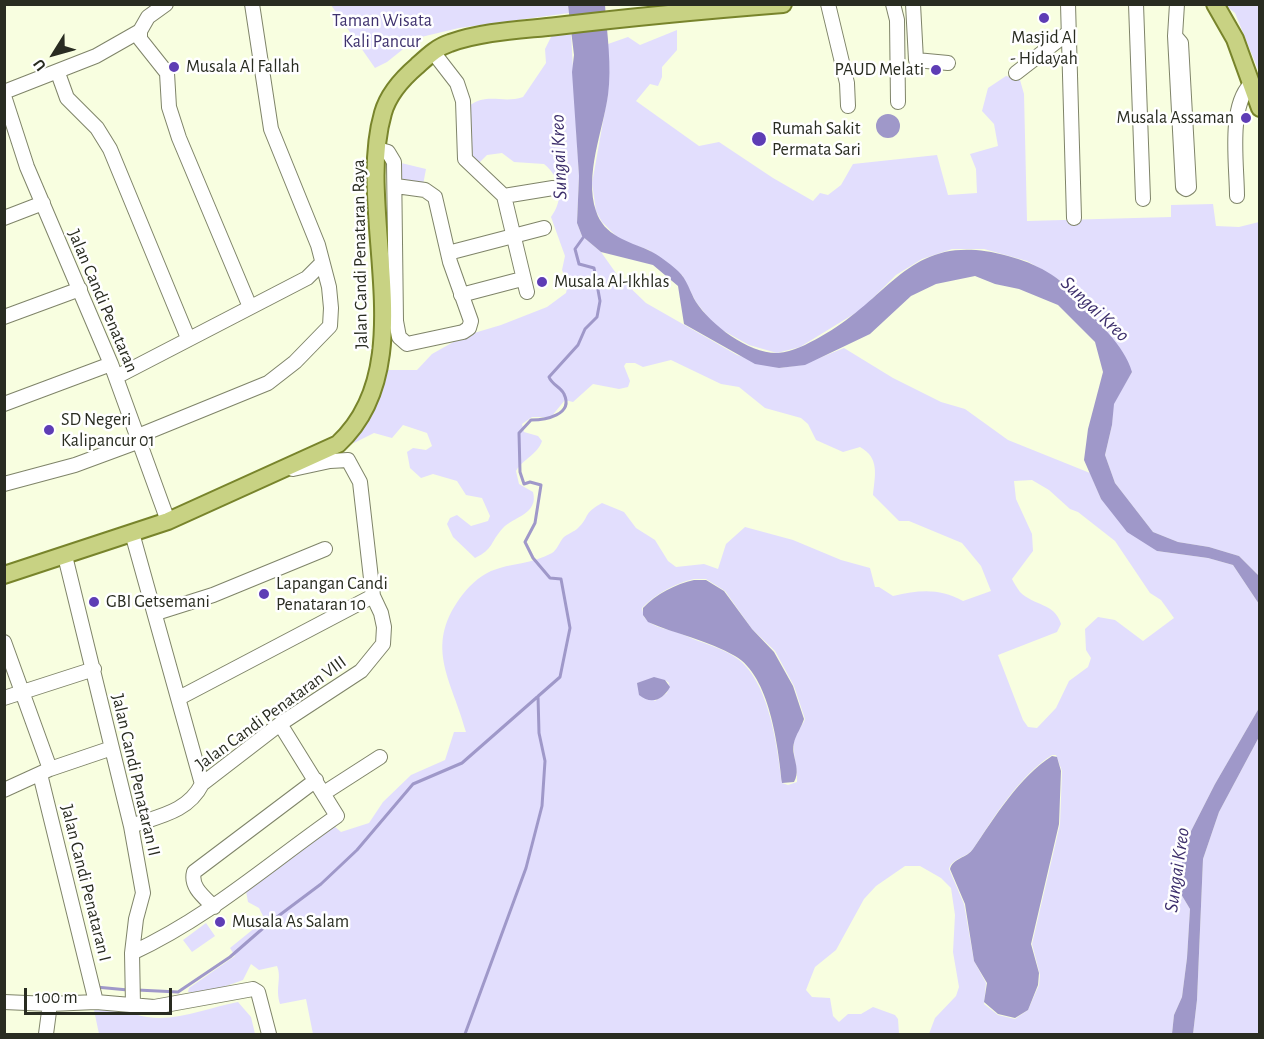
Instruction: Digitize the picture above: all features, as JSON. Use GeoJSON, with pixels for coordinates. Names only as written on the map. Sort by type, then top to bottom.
{"type":"FeatureCollection","features":[{"type":"Feature","properties":{"kind":"main road","name":"Jalan Candi Penataran Raya"},"geometry":{"type":"LineString","coordinates":[[4,575],[168,521],[279,473],[338,444],[354,428],[381,360],[383,319],[376,172],[383,111],[404,77],[433,52],[450,43],[470,38],[699,8],[783,4]]}},
{"type":"Feature","properties":{"kind":"main road"},"geometry":{"type":"LineString","coordinates":[[1215,4],[1235,39],[1260,108]]}},
{"type":"Feature","properties":{"kind":"street","name":"Jalan Candi Penataran"},"geometry":{"type":"LineString","coordinates":[[166,4],[148,17],[140,31],[96,56],[4,94],[9,125],[113,370],[168,521]]}},
{"type":"Feature","properties":{"kind":"street"},"geometry":{"type":"LineString","coordinates":[[4,484],[75,465],[268,383],[295,362],[330,327],[332,308],[329,287],[321,264],[318,245],[271,129],[252,4]]}},
{"type":"Feature","properties":{"kind":"street"},"geometry":{"type":"LineString","coordinates":[[828,4],[847,83],[848,106]]}},
{"type":"Feature","properties":{"kind":"street"},"geometry":{"type":"LineString","coordinates":[[893,4],[897,20],[898,102]]}},
{"type":"Feature","properties":{"kind":"street"},"geometry":{"type":"LineString","coordinates":[[913,4],[916,60],[948,63]]}},
{"type":"Feature","properties":{"kind":"street"},"geometry":{"type":"LineString","coordinates":[[1068,4],[1074,218]]}},
{"type":"Feature","properties":{"kind":"street"},"geometry":{"type":"LineString","coordinates":[[1136,4],[1143,200]]}},
{"type":"Feature","properties":{"kind":"street"},"geometry":{"type":"LineString","coordinates":[[1175,36],[1181,43],[1189,188],[1186,189],[1184,187],[1175,36],[1177,4]]}},
{"type":"Feature","properties":{"kind":"street"},"geometry":{"type":"LineString","coordinates":[[140,31],[141,39],[167,74],[169,107],[178,138],[250,307]]}},
{"type":"Feature","properties":{"kind":"street"},"geometry":{"type":"LineString","coordinates":[[1016,73],[1069,32]]}},
{"type":"Feature","properties":{"kind":"street"},"geometry":{"type":"LineString","coordinates":[[433,52],[457,83],[463,101],[465,159],[504,196],[524,285],[461,295]]}},
{"type":"Feature","properties":{"kind":"street"},"geometry":{"type":"LineString","coordinates":[[55,72],[67,98],[97,128],[110,149],[188,338]]}},
{"type":"Feature","properties":{"kind":"street"},"geometry":{"type":"LineString","coordinates":[[1237,196],[1236,122],[1245,91],[1250,85]]}},
{"type":"Feature","properties":{"kind":"street"},"geometry":{"type":"LineString","coordinates":[[377,149],[392,156],[396,186],[396,321],[402,342],[407,344],[462,332],[469,328],[471,321],[430,191],[396,186]]}},
{"type":"Feature","properties":{"kind":"street"},"geometry":{"type":"LineString","coordinates":[[504,196],[553,188]]}},
{"type":"Feature","properties":{"kind":"street"},"geometry":{"type":"LineString","coordinates":[[4,218],[43,203]]}},
{"type":"Feature","properties":{"kind":"street"},"geometry":{"type":"LineString","coordinates":[[448,253],[544,228]]}},
{"type":"Feature","properties":{"kind":"street"},"geometry":{"type":"LineString","coordinates":[[4,404],[113,370],[188,338],[307,278],[321,264]]}},
{"type":"Feature","properties":{"kind":"street"},"geometry":{"type":"LineString","coordinates":[[4,317],[80,289]]}},
{"type":"Feature","properties":{"kind":"street","name":"Jalan Candi Penataran VIII"},"geometry":{"type":"LineString","coordinates":[[131,826],[181,809],[196,796],[202,784],[280,724],[361,671],[373,659],[382,644],[384,627],[381,613],[373,597],[368,532],[360,482],[355,468],[348,460],[339,460],[279,473]]}},
{"type":"Feature","properties":{"kind":"street"},"geometry":{"type":"LineString","coordinates":[[132,533],[202,784]]}},
{"type":"Feature","properties":{"kind":"street"},"geometry":{"type":"LineString","coordinates":[[156,613],[213,595],[325,549]]}},
{"type":"Feature","properties":{"kind":"street","name":"Jalan Candi Penataran II"},"geometry":{"type":"LineString","coordinates":[[65,556],[131,826],[143,893],[136,920],[132,953],[133,995]]}},
{"type":"Feature","properties":{"kind":"street"},"geometry":{"type":"LineString","coordinates":[[179,698],[373,597]]}},
{"type":"Feature","properties":{"kind":"street","name":"Jalan Candi Penataran I"},"geometry":{"type":"LineString","coordinates":[[4,642],[22,692],[45,771],[94,991]]}},
{"type":"Feature","properties":{"kind":"street"},"geometry":{"type":"LineString","coordinates":[[4,698],[94,669]]}},
{"type":"Feature","properties":{"kind":"street"},"geometry":{"type":"LineString","coordinates":[[132,953],[174,934],[214,908],[337,816],[280,724]]}},
{"type":"Feature","properties":{"kind":"street"},"geometry":{"type":"LineString","coordinates":[[4,790],[45,771],[112,748]]}},
{"type":"Feature","properties":{"kind":"street"},"geometry":{"type":"LineString","coordinates":[[324,793],[380,757]]}},
{"type":"Feature","properties":{"kind":"street"},"geometry":{"type":"LineString","coordinates":[[214,908],[194,886],[192,880],[194,872],[315,780]]}},
{"type":"Feature","properties":{"kind":"street"},"geometry":{"type":"LineString","coordinates":[[4,1002],[50,1004],[94,991],[133,995],[154,1007],[253,989],[258,992],[269,1035]]}},
{"type":"Feature","properties":{"kind":"street"},"geometry":{"type":"LineString","coordinates":[[46,1035],[50,1004]]}},
{"type":"Feature","properties":{"kind":"green space","name":"Taman Wisata Kali Pancur"},"geometry":{"type":"Polygon","coordinates":[[[331,5],[568,5],[569,13],[459,28],[417,38],[387,62],[375,68],[331,5]]]}},
{"type":"Feature","properties":{"kind":"green space"},"geometry":{"type":"Polygon","coordinates":[[[1225,5],[1259,5],[1259,72],[1235,13],[1225,5]]]}},
{"type":"Feature","properties":{"kind":"green space"},"geometry":{"type":"Polygon","coordinates":[[[677,30],[677,50],[662,67],[662,77],[658,86],[650,84],[636,101],[699,146],[719,142],[813,201],[820,193],[828,195],[841,185],[853,164],[937,155],[948,195],[977,193],[976,169],[970,154],[998,146],[994,124],[982,111],[988,88],[1006,76],[1020,80],[1024,94],[1027,221],[1171,217],[1171,205],[1213,204],[1216,226],[1239,227],[1259,222],[1259,576],[1239,556],[1209,547],[1178,542],[1153,532],[1115,483],[1105,455],[1112,425],[1113,404],[1132,372],[1068,285],[1027,261],[984,249],[952,249],[922,259],[896,275],[862,309],[800,347],[777,353],[749,345],[715,326],[696,302],[682,275],[649,250],[620,240],[602,222],[596,211],[592,183],[608,94],[608,44],[628,37],[640,45],[677,30]]]}},
{"type":"Feature","properties":{"kind":"green space"},"geometry":{"type":"Polygon","coordinates":[[[571,33],[579,176],[577,223],[582,236],[601,252],[618,276],[646,303],[737,355],[779,368],[802,365],[844,348],[893,378],[941,402],[965,409],[1008,440],[1090,473],[1101,499],[1157,551],[1208,558],[1233,565],[1259,604],[1259,708],[1215,784],[1189,835],[1181,894],[1190,909],[1187,958],[1182,997],[1174,1015],[1172,1034],[929,1034],[935,1018],[956,996],[959,987],[953,952],[955,915],[951,888],[941,878],[920,866],[905,866],[876,886],[864,899],[836,950],[815,967],[806,990],[812,997],[830,998],[833,1016],[839,1022],[848,1014],[861,1014],[873,1007],[895,1015],[898,1019],[899,1034],[313,1034],[306,999],[280,1004],[277,966],[259,970],[251,964],[243,980],[204,994],[188,992],[189,988],[235,956],[230,948],[262,922],[263,916],[259,908],[248,902],[246,891],[333,825],[341,832],[369,823],[383,802],[411,775],[445,760],[454,732],[466,732],[448,680],[442,649],[449,616],[466,590],[491,571],[545,557],[552,553],[563,538],[578,528],[589,513],[602,503],[624,512],[636,528],[655,540],[668,561],[676,567],[704,564],[718,569],[726,544],[745,527],[793,540],[841,560],[870,568],[875,587],[893,596],[929,591],[946,594],[963,601],[991,591],[981,566],[962,543],[909,521],[899,521],[873,495],[875,468],[871,456],[866,451],[860,447],[843,452],[816,440],[808,424],[801,418],[765,408],[739,387],[721,384],[671,360],[643,367],[635,363],[626,363],[624,366],[630,381],[628,387],[619,389],[593,384],[573,402],[565,400],[551,417],[532,417],[522,424],[524,432],[538,436],[542,441],[516,471],[519,484],[533,492],[532,505],[524,514],[507,524],[489,548],[475,558],[453,537],[447,524],[450,518],[457,515],[471,526],[488,521],[490,516],[482,498],[466,495],[457,481],[433,474],[421,478],[410,468],[407,452],[413,448],[426,450],[432,446],[427,433],[403,425],[392,438],[374,433],[354,443],[351,440],[363,426],[386,370],[417,370],[432,354],[464,336],[501,325],[547,307],[566,293],[568,284],[562,270],[565,256],[551,217],[559,196],[555,176],[544,164],[514,162],[502,153],[487,155],[479,163],[470,153],[468,146],[469,106],[482,100],[523,97],[546,63],[545,49],[552,35],[571,33]],[[1032,480],[1014,481],[1016,499],[1032,534],[1033,551],[1012,579],[1020,592],[1049,608],[1061,624],[1057,632],[998,655],[1023,720],[1028,727],[1037,728],[1056,708],[1069,681],[1088,667],[1091,658],[1086,650],[1085,629],[1098,617],[1115,620],[1143,641],[1174,618],[1161,600],[1150,593],[1115,541],[1078,512],[1070,509],[1049,490],[1032,480]],[[706,579],[687,581],[673,586],[647,603],[642,608],[644,617],[657,626],[723,650],[747,667],[756,681],[769,714],[782,783],[788,785],[797,782],[794,742],[805,719],[794,686],[775,651],[752,629],[725,591],[706,579]],[[665,680],[637,683],[655,701],[667,693],[669,683],[665,680]],[[1052,755],[1028,774],[1008,798],[973,849],[953,862],[949,869],[964,904],[974,961],[986,983],[984,1004],[998,1015],[1015,1019],[1028,1010],[1039,985],[1040,975],[1032,944],[1060,824],[1062,771],[1056,755],[1052,755]]]}},
{"type":"Feature","properties":{"kind":"green space"},"geometry":{"type":"Polygon","coordinates":[[[397,162],[426,169],[423,185],[398,182],[397,162]]]}},
{"type":"Feature","properties":{"kind":"green space"},"geometry":{"type":"Polygon","coordinates":[[[1259,737],[1259,1034],[1193,1034],[1197,1000],[1203,859],[1219,812],[1259,737]]]}},
{"type":"Feature","properties":{"kind":"green space"},"geometry":{"type":"Polygon","coordinates":[[[206,923],[215,936],[192,952],[183,940],[206,923]]]}},
{"type":"Feature","properties":{"kind":"green space"},"geometry":{"type":"Polygon","coordinates":[[[238,1002],[251,1017],[255,1034],[99,1034],[94,1010],[115,1008],[140,1016],[158,1018],[193,1013],[238,1002]]]}},
{"type":"Feature","properties":{"kind":"shaded area"},"geometry":{"type":"Polygon","coordinates":[[[568,5],[605,5],[610,73],[606,109],[593,168],[592,183],[596,211],[611,232],[656,254],[678,271],[696,302],[721,329],[755,349],[784,352],[820,337],[845,321],[905,271],[925,259],[947,252],[975,250],[1008,256],[1038,267],[1065,284],[1123,352],[1132,372],[1114,404],[1105,455],[1115,483],[1153,532],[1178,542],[1209,547],[1239,556],[1259,576],[1259,604],[1233,565],[1208,558],[1157,551],[1127,532],[1101,499],[1084,460],[1088,429],[1103,372],[1095,342],[1058,305],[1019,289],[995,284],[975,276],[936,284],[911,296],[870,334],[805,365],[779,368],[755,364],[684,324],[678,286],[653,265],[601,252],[582,236],[577,223],[579,176],[572,72],[574,55],[568,5]]]}},
{"type":"Feature","properties":{"kind":"shaded area"},"geometry":{"type":"Polygon","coordinates":[[[888,114],[897,117],[900,126],[897,135],[888,138],[879,135],[876,126],[879,117],[888,114]]]}},
{"type":"Feature","properties":{"kind":"shaded area"},"geometry":{"type":"Polygon","coordinates":[[[694,580],[706,580],[724,591],[752,629],[774,652],[793,686],[804,719],[793,749],[797,772],[794,782],[782,783],[770,713],[757,679],[747,666],[735,656],[714,646],[648,622],[643,615],[643,608],[654,598],[673,587],[694,580]]]}},
{"type":"Feature","properties":{"kind":"shaded area"},"geometry":{"type":"Polygon","coordinates":[[[654,677],[665,680],[670,687],[660,698],[648,700],[639,695],[637,683],[654,677]]]}},
{"type":"Feature","properties":{"kind":"shaded area"},"geometry":{"type":"Polygon","coordinates":[[[1259,708],[1259,737],[1219,812],[1203,859],[1197,1000],[1193,1034],[1172,1034],[1174,1015],[1182,997],[1187,958],[1190,909],[1181,894],[1181,868],[1189,835],[1215,784],[1259,708]]]}},
{"type":"Feature","properties":{"kind":"shaded area"},"geometry":{"type":"Polygon","coordinates":[[[1052,756],[1057,757],[1061,771],[1059,824],[1031,944],[1039,973],[1038,985],[1028,1010],[1015,1018],[998,1014],[984,1002],[987,983],[974,961],[965,904],[950,869],[954,862],[973,849],[1018,786],[1052,756]]]}},
{"type":"Feature","properties":{"kind":"waterway"},"geometry":{"type":"LineString","coordinates":[[137,990],[178,992],[230,957],[269,923],[321,884],[357,850],[413,784],[462,763],[560,677],[570,628],[561,579],[550,578],[533,558],[525,542],[535,523],[541,485],[530,482],[524,484],[520,472],[519,433],[531,420],[556,415],[565,407],[564,394],[549,377],[578,345],[585,329],[597,317],[600,301],[594,268],[579,264],[575,249],[585,235]]}},
{"type":"Feature","properties":{"kind":"waterway"},"geometry":{"type":"LineString","coordinates":[[465,1034],[526,868],[542,806],[545,761],[539,733],[538,696]]}},
{"type":"Feature","properties":{"kind":"waterway"},"geometry":{"type":"LineString","coordinates":[[96,987],[128,990]]}},
{"type":"Feature","properties":{"kind":"place","name":"Masjid Al - Hidayah"},"geometry":{"type":"Point","coordinates":[1044,18]}},
{"type":"Feature","properties":{"kind":"place","name":"Musala Al Fallah"},"geometry":{"type":"Point","coordinates":[174,67]}},
{"type":"Feature","properties":{"kind":"place","name":"PAUD Melati"},"geometry":{"type":"Point","coordinates":[936,70]}},
{"type":"Feature","properties":{"kind":"place","name":"Musala Assaman"},"geometry":{"type":"Point","coordinates":[1246,118]}},
{"type":"Feature","properties":{"kind":"place","name":"Rumah Sakit Permata Sari"},"geometry":{"type":"Point","coordinates":[759,139]}},
{"type":"Feature","properties":{"kind":"place","name":"Musala Al-Ikhlas"},"geometry":{"type":"Point","coordinates":[542,282]}},
{"type":"Feature","properties":{"kind":"place","name":"SD Negeri Kalipancur 01"},"geometry":{"type":"Point","coordinates":[49,430]}},
{"type":"Feature","properties":{"kind":"place","name":"Lapangan Candi Penataran 10"},"geometry":{"type":"Point","coordinates":[264,594]}},
{"type":"Feature","properties":{"kind":"place","name":"GBI Getsemani"},"geometry":{"type":"Point","coordinates":[94,602]}},
{"type":"Feature","properties":{"kind":"place","name":"Musala As Salam"},"geometry":{"type":"Point","coordinates":[220,922]}},
{"type":"Feature","properties":{"kind":"water label","name":"Sungai Kreo"},"geometry":{"type":"Point","coordinates":[559,157]}},
{"type":"Feature","properties":{"kind":"water label","name":"Sungai Kreo"},"geometry":{"type":"Point","coordinates":[1095,309]}},
{"type":"Feature","properties":{"kind":"water label","name":"Sungai Kreo"},"geometry":{"type":"Point","coordinates":[1177,870]}}]}
